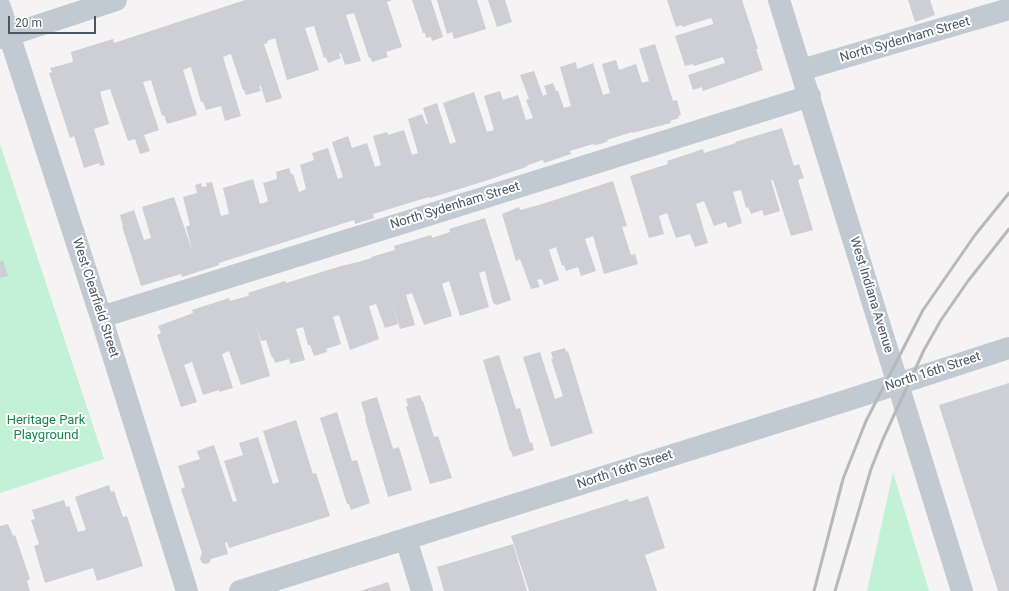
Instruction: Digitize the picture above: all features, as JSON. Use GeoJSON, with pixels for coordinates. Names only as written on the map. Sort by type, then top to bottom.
{"type":"FeatureCollection","features":[{"type":"Feature","properties":{"kind":"street"},"geometry":{"type":"LineString","coordinates":[[5,37],[116,0]]}},
{"type":"Feature","properties":{"kind":"street","name":"West Indiana Avenue"},"geometry":{"type":"LineString","coordinates":[[779,0],[810,96],[962,591]]}},
{"type":"Feature","properties":{"kind":"street","name":"West Clearfield Street"},"geometry":{"type":"LineString","coordinates":[[0,6],[5,37],[101,317],[186,591]]}},
{"type":"Feature","properties":{"kind":"street","name":"North Sydenham Street"},"geometry":{"type":"LineString","coordinates":[[801,70],[1009,9]]}},
{"type":"Feature","properties":{"kind":"street","name":"North Sydenham Street"},"geometry":{"type":"LineString","coordinates":[[101,317],[810,96]]}},
{"type":"Feature","properties":{"kind":"street","name":"North 16th Street"},"geometry":{"type":"LineString","coordinates":[[240,591],[1009,348]]}},
{"type":"Feature","properties":{"kind":"street"},"geometry":{"type":"LineString","coordinates":[[406,539],[422,591]]}},
{"type":"Feature","properties":{"kind":"green space","name":"Heritage Park Playground"},"geometry":{"type":"Polygon","coordinates":[[[0,144],[104,459],[0,493],[0,144]]]}},
{"type":"Feature","properties":{"kind":"green space"},"geometry":{"type":"Polygon","coordinates":[[[893,472],[929,591],[867,591],[893,472]]]}},
{"type":"Feature","properties":{"kind":"building"},"geometry":{"type":"Polygon","coordinates":[[[245,0],[392,0],[387,2],[402,47],[386,52],[388,57],[372,62],[370,57],[369,58],[354,13],[346,15],[361,61],[345,65],[341,53],[339,54],[341,58],[328,63],[326,57],[324,58],[314,26],[305,28],[319,70],[287,80],[275,38],[267,41],[268,43],[264,44],[282,98],[266,103],[261,86],[259,86],[261,91],[246,95],[231,54],[223,57],[241,116],[225,121],[221,106],[206,110],[203,102],[201,102],[191,67],[183,70],[197,115],[181,120],[167,124],[164,115],[162,116],[151,80],[143,82],[159,130],[144,135],[150,151],[140,154],[135,139],[128,141],[110,89],[100,92],[109,124],[94,129],[105,165],[100,166],[99,163],[84,168],[74,136],[70,138],[49,73],[52,72],[50,68],[73,62],[71,52],[113,39],[114,43],[245,0]]]}},
{"type":"Feature","properties":{"kind":"building"},"geometry":{"type":"Polygon","coordinates":[[[412,0],[431,0],[443,37],[432,41],[431,37],[426,38],[412,0]]]}},
{"type":"Feature","properties":{"kind":"building"},"geometry":{"type":"Polygon","coordinates":[[[437,0],[477,0],[486,29],[454,39],[452,32],[447,34],[437,0]]]}},
{"type":"Feature","properties":{"kind":"building"},"geometry":{"type":"Polygon","coordinates":[[[488,0],[505,0],[512,22],[497,27],[488,0]]]}},
{"type":"Feature","properties":{"kind":"building"},"geometry":{"type":"Polygon","coordinates":[[[667,0],[742,0],[758,49],[756,49],[763,70],[703,91],[702,87],[693,90],[688,75],[725,63],[723,57],[694,66],[693,64],[685,66],[675,36],[713,24],[713,22],[711,18],[682,27],[682,25],[676,27],[667,0]]]}},
{"type":"Feature","properties":{"kind":"building"},"geometry":{"type":"Polygon","coordinates":[[[908,0],[930,0],[935,15],[915,22],[908,0]]]}},
{"type":"Feature","properties":{"kind":"building"},"geometry":{"type":"Polygon","coordinates":[[[655,44],[673,101],[677,100],[681,115],[678,116],[679,118],[670,121],[671,123],[632,132],[607,140],[608,141],[601,144],[593,144],[570,151],[571,154],[544,163],[543,160],[485,181],[373,214],[374,218],[355,224],[354,220],[219,263],[219,265],[182,277],[181,274],[141,286],[122,226],[120,215],[134,210],[144,240],[151,238],[142,207],[174,197],[193,253],[186,227],[190,225],[183,197],[197,193],[195,185],[201,183],[202,187],[207,186],[206,183],[212,182],[221,216],[229,214],[223,188],[253,179],[260,204],[264,203],[268,201],[263,183],[277,179],[276,172],[289,168],[291,174],[293,174],[299,192],[306,189],[300,165],[314,160],[312,153],[328,148],[338,179],[343,177],[332,142],[348,136],[352,148],[367,143],[375,167],[381,165],[373,136],[387,132],[388,135],[404,130],[412,155],[418,153],[408,119],[422,114],[426,124],[428,124],[423,108],[437,103],[450,144],[456,142],[443,103],[474,92],[487,132],[494,130],[484,96],[500,91],[503,100],[518,95],[526,120],[533,118],[526,100],[529,99],[520,75],[534,71],[543,96],[547,94],[544,86],[553,83],[556,91],[558,91],[564,108],[571,106],[560,67],[576,62],[577,69],[593,63],[603,95],[610,93],[602,64],[616,60],[619,70],[636,64],[642,83],[649,81],[639,49],[655,44]]]}},
{"type":"Feature","properties":{"kind":"building"},"geometry":{"type":"Polygon","coordinates":[[[782,128],[794,166],[799,164],[804,178],[798,180],[813,230],[791,236],[773,180],[771,180],[780,211],[764,216],[762,210],[751,214],[748,207],[746,208],[741,190],[733,192],[742,223],[728,228],[726,222],[714,226],[704,201],[696,204],[708,243],[695,247],[690,234],[676,238],[667,213],[659,216],[664,234],[649,238],[630,176],[668,164],[667,161],[703,149],[704,153],[782,128]]]}},
{"type":"Feature","properties":{"kind":"building"},"geometry":{"type":"Polygon","coordinates":[[[613,181],[627,226],[622,227],[631,255],[635,254],[638,264],[604,274],[593,236],[585,239],[596,271],[581,276],[578,267],[566,271],[564,265],[562,266],[556,247],[549,250],[559,280],[544,285],[542,279],[537,280],[540,287],[531,289],[520,259],[516,261],[502,214],[519,207],[520,210],[539,205],[613,181]]]}},
{"type":"Feature","properties":{"kind":"building"},"geometry":{"type":"Polygon","coordinates":[[[485,218],[511,300],[497,305],[493,303],[485,271],[479,273],[489,307],[460,316],[449,281],[442,284],[452,316],[424,325],[412,293],[406,295],[415,325],[400,329],[390,297],[398,324],[385,328],[376,304],[369,306],[379,339],[350,350],[339,315],[333,317],[341,344],[326,349],[327,352],[314,356],[310,345],[308,345],[303,327],[296,329],[305,360],[290,364],[289,359],[275,363],[266,340],[261,341],[256,326],[270,376],[241,385],[229,351],[222,354],[233,388],[219,392],[219,390],[203,395],[192,362],[184,365],[197,402],[181,407],[157,335],[161,333],[158,326],[193,313],[192,310],[229,298],[230,301],[248,296],[248,293],[285,281],[286,283],[372,258],[371,257],[395,250],[394,246],[431,235],[432,238],[450,232],[449,229],[485,218]]]}},
{"type":"Feature","properties":{"kind":"building"},"geometry":{"type":"Polygon","coordinates":[[[3,260],[8,276],[0,278],[0,261],[3,260]]]}},
{"type":"Feature","properties":{"kind":"building"},"geometry":{"type":"Polygon","coordinates":[[[565,348],[566,352],[568,351],[593,433],[551,447],[523,357],[540,352],[555,399],[563,396],[551,359],[553,359],[551,352],[565,348]]]}},
{"type":"Feature","properties":{"kind":"building"},"geometry":{"type":"Polygon","coordinates":[[[499,355],[516,409],[520,408],[530,443],[532,442],[534,450],[513,457],[483,360],[499,355]]]}},
{"type":"Feature","properties":{"kind":"building"},"geometry":{"type":"Polygon","coordinates":[[[1009,383],[1009,591],[998,591],[939,405],[1009,383]]]}},
{"type":"Feature","properties":{"kind":"building"},"geometry":{"type":"Polygon","coordinates":[[[420,395],[434,437],[438,436],[452,478],[430,484],[406,407],[408,406],[406,399],[420,395]]]}},
{"type":"Feature","properties":{"kind":"building"},"geometry":{"type":"Polygon","coordinates":[[[377,397],[393,449],[399,447],[412,490],[388,497],[361,402],[377,397]]]}},
{"type":"Feature","properties":{"kind":"building"},"geometry":{"type":"Polygon","coordinates":[[[337,412],[352,461],[357,460],[370,503],[351,510],[349,504],[347,504],[320,418],[337,412]]]}},
{"type":"Feature","properties":{"kind":"building"},"geometry":{"type":"Polygon","coordinates":[[[296,420],[313,474],[316,473],[330,516],[229,548],[227,542],[225,543],[228,554],[211,559],[209,563],[202,563],[200,559],[202,553],[181,489],[185,487],[178,466],[200,459],[197,451],[214,445],[233,502],[237,501],[224,461],[243,455],[239,443],[258,437],[273,484],[279,482],[263,431],[296,420]]]}},
{"type":"Feature","properties":{"kind":"building"},"geometry":{"type":"Polygon","coordinates":[[[109,485],[111,492],[114,491],[123,517],[127,516],[143,566],[97,581],[93,568],[45,583],[34,546],[39,544],[31,520],[35,519],[32,510],[64,500],[66,507],[69,506],[78,532],[86,530],[75,497],[109,485]]]}},
{"type":"Feature","properties":{"kind":"building"},"geometry":{"type":"Polygon","coordinates":[[[648,496],[665,548],[645,555],[657,591],[529,591],[511,536],[628,499],[629,502],[648,496]]]}},
{"type":"Feature","properties":{"kind":"building"},"geometry":{"type":"Polygon","coordinates":[[[8,524],[13,536],[15,535],[30,579],[27,581],[30,591],[0,591],[0,526],[8,524]]]}},
{"type":"Feature","properties":{"kind":"building"},"geometry":{"type":"Polygon","coordinates":[[[513,544],[527,591],[444,591],[437,567],[513,544]]]}},
{"type":"Feature","properties":{"kind":"building"},"geometry":{"type":"Polygon","coordinates":[[[388,582],[391,591],[360,591],[388,582]]]}},
{"type":"Feature","properties":{"kind":"railway"},"geometry":{"type":"LineString","coordinates":[[814,591],[843,479],[866,421],[923,310],[975,235],[1009,193]]}},
{"type":"Feature","properties":{"kind":"railway"},"geometry":{"type":"LineString","coordinates":[[835,591],[871,469],[883,439],[924,350],[941,320],[968,281],[1009,229]]}}]}
